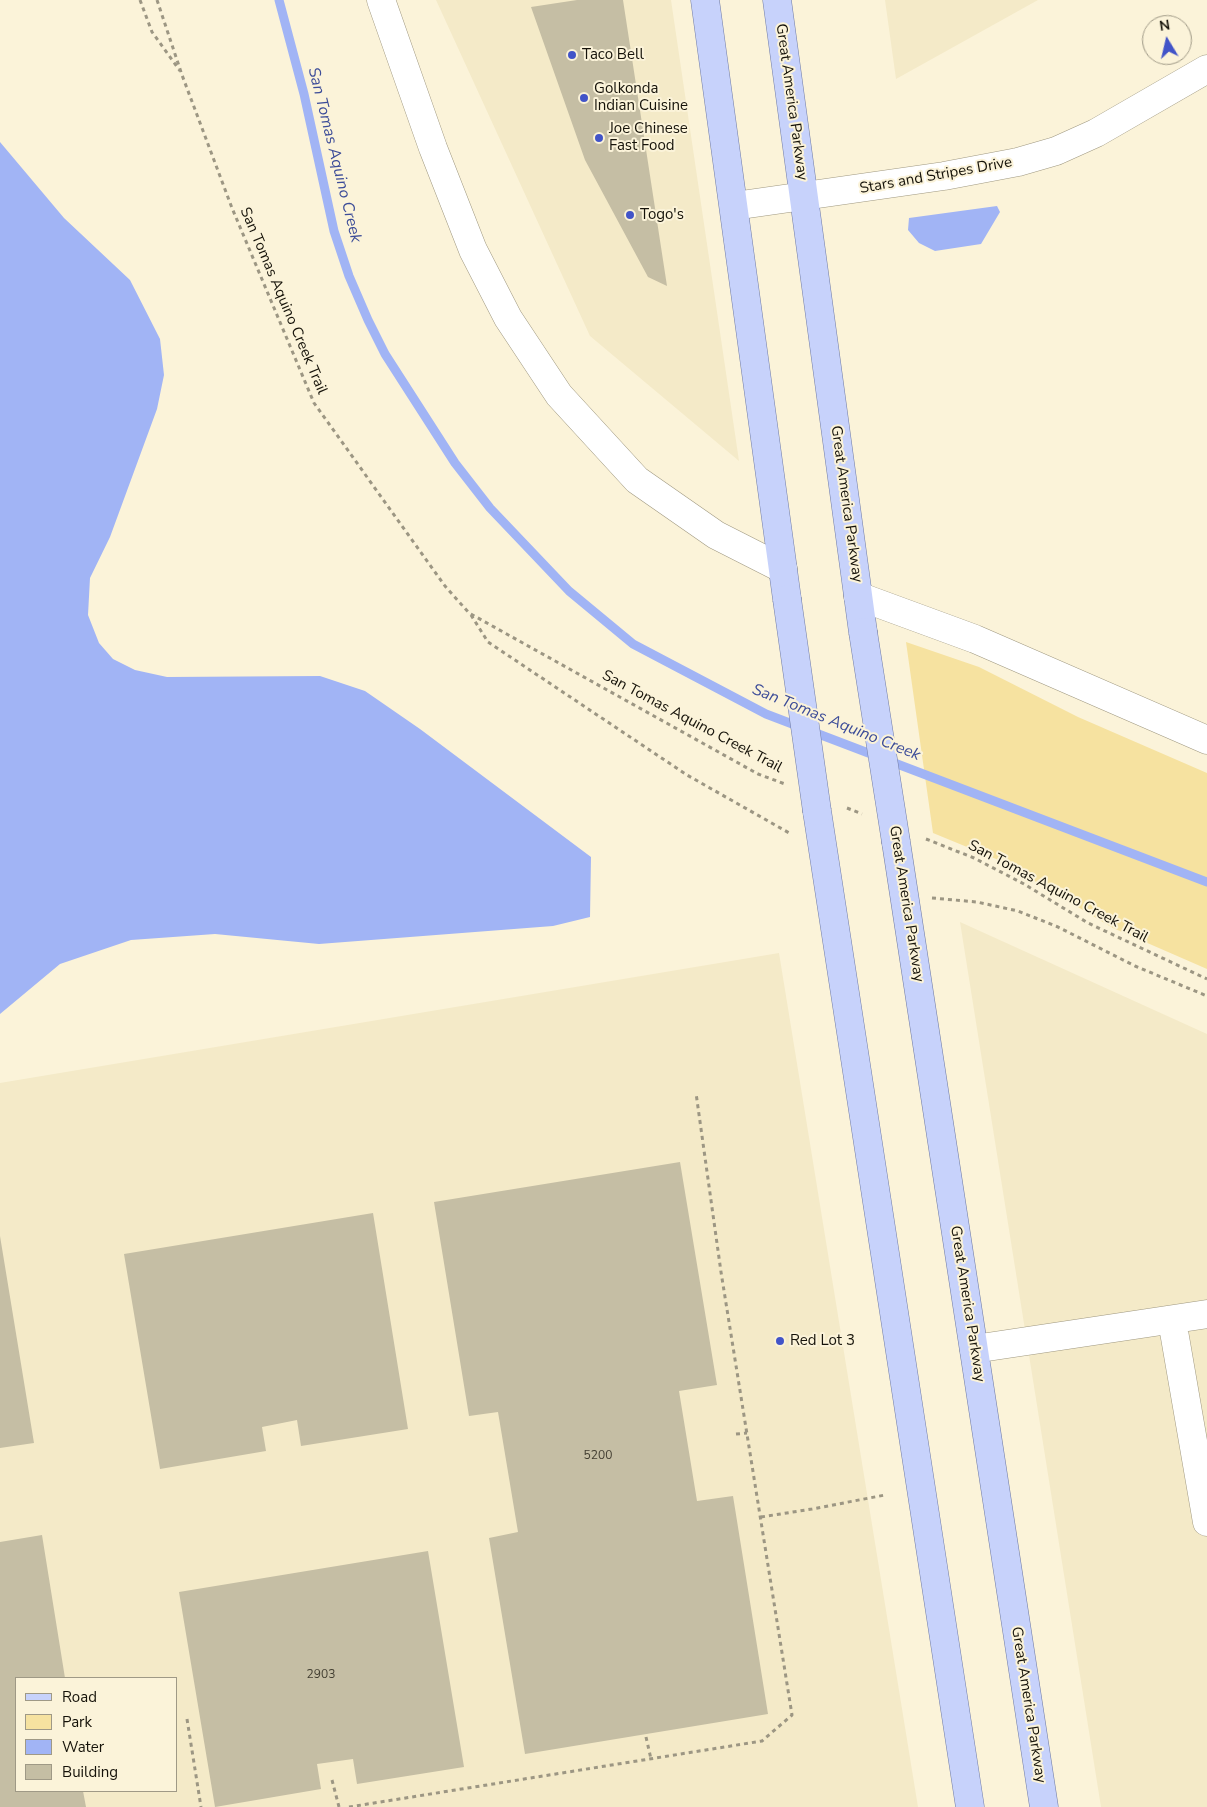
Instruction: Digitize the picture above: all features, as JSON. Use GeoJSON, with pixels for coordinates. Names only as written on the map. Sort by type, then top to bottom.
{"type":"FeatureCollection","features":[{"type":"Feature","properties":{"kind":"main road"},"geometry":{"type":"LineString","coordinates":[[706,0],[787,599],[828,808],[823,851],[970,1807]]}},
{"type":"Feature","properties":{"kind":"main road","name":"Great America Parkway"},"geometry":{"type":"LineString","coordinates":[[777,0],[863,632],[908,840],[906,902],[1044,1807]]}},
{"type":"Feature","properties":{"kind":"street"},"geometry":{"type":"LineString","coordinates":[[381,0],[433,148],[473,250],[508,318],[560,395],[637,480],[716,535],[783,569]]}},
{"type":"Feature","properties":{"kind":"street","name":"Stars and Stripes Drive"},"geometry":{"type":"LineString","coordinates":[[734,206],[978,171],[1056,151],[1096,133],[1207,70]]}},
{"type":"Feature","properties":{"kind":"street"},"geometry":{"type":"LineString","coordinates":[[858,596],[975,639],[1207,740]]}},
{"type":"Feature","properties":{"kind":"street"},"geometry":{"type":"LineString","coordinates":[[974,1349],[1207,1314]]}},
{"type":"Feature","properties":{"kind":"street"},"geometry":{"type":"LineString","coordinates":[[1172,1320],[1207,1522]]}},
{"type":"Feature","properties":{"kind":"path","name":"San Tomas Aquino Creek Trail"},"geometry":{"type":"LineString","coordinates":[[140,0],[152,32],[182,75]]}},
{"type":"Feature","properties":{"kind":"path","name":"San Tomas Aquino Creek Trail"},"geometry":{"type":"LineString","coordinates":[[157,0],[182,75],[232,208],[314,403],[445,586],[469,613],[488,642],[687,775],[823,851]]}},
{"type":"Feature","properties":{"kind":"path","name":"San Tomas Aquino Creek Trail"},"geometry":{"type":"LineString","coordinates":[[469,613],[758,774],[794,788]]}},
{"type":"Feature","properties":{"kind":"path"},"geometry":{"type":"LineString","coordinates":[[828,808],[866,816]]}},
{"type":"Feature","properties":{"kind":"path","name":"San Tomas Aquino Creek Trail"},"geometry":{"type":"LineString","coordinates":[[908,840],[974,858],[1024,884],[1088,923],[1207,979]]}},
{"type":"Feature","properties":{"kind":"path","name":"San Tomas Aquino Creek Trail"},"geometry":{"type":"LineString","coordinates":[[906,902],[936,897],[977,902],[1018,911],[1058,927],[1135,966],[1207,996]]}},
{"type":"Feature","properties":{"kind":"path"},"geometry":{"type":"LineString","coordinates":[[349,1807],[762,1741],[792,1715],[696,1093]]}},
{"type":"Feature","properties":{"kind":"path"},"geometry":{"type":"LineString","coordinates":[[736,1434],[747,1433]]}},
{"type":"Feature","properties":{"kind":"path"},"geometry":{"type":"LineString","coordinates":[[761,1516],[812,1510],[885,1495]]}},
{"type":"Feature","properties":{"kind":"path"},"geometry":{"type":"LineString","coordinates":[[187,1719],[201,1807]]}},
{"type":"Feature","properties":{"kind":"path"},"geometry":{"type":"LineString","coordinates":[[646,1737],[651,1759]]}},
{"type":"Feature","properties":{"kind":"path"},"geometry":{"type":"LineString","coordinates":[[332,1780],[339,1807]]}},
{"type":"Feature","properties":{"kind":"shaded area"},"geometry":{"type":"Polygon","coordinates":[[[436,0],[671,0],[739,461],[590,336],[436,0]]]}},
{"type":"Feature","properties":{"kind":"shaded area"},"geometry":{"type":"Polygon","coordinates":[[[885,0],[1038,0],[896,79],[885,0]]]}},
{"type":"Feature","properties":{"kind":"shaded area"},"geometry":{"type":"Polygon","coordinates":[[[960,922],[1207,1034],[1207,1807],[1101,1807],[960,922]]]}},
{"type":"Feature","properties":{"kind":"shaded area"},"geometry":{"type":"Polygon","coordinates":[[[779,953],[918,1807],[0,1807],[0,1083],[779,953]]]}},
{"type":"Feature","properties":{"kind":"green space"},"geometry":{"type":"Polygon","coordinates":[[[906,642],[979,667],[1078,717],[1207,773],[1207,969],[1113,928],[1001,861],[933,833],[906,642]]]}},
{"type":"Feature","properties":{"kind":"water"},"geometry":{"type":"Polygon","coordinates":[[[0,142],[64,218],[130,280],[160,339],[164,375],[157,409],[110,537],[90,578],[88,615],[99,643],[113,659],[135,670],[167,677],[320,676],[365,691],[420,729],[591,857],[590,917],[553,926],[319,944],[215,934],[131,940],[60,964],[0,1014],[0,142]]]}},
{"type":"Feature","properties":{"kind":"water"},"geometry":{"type":"Polygon","coordinates":[[[997,206],[1000,212],[981,244],[935,251],[919,243],[908,230],[909,218],[997,206]]]}},
{"type":"Feature","properties":{"kind":"building"},"geometry":{"type":"Polygon","coordinates":[[[577,0],[623,0],[667,286],[648,277],[585,160],[531,7],[577,0]]]}},
{"type":"Feature","properties":{"kind":"building"},"geometry":{"type":"Polygon","coordinates":[[[680,1162],[717,1385],[679,1391],[697,1501],[733,1496],[768,1714],[525,1754],[489,1538],[518,1532],[498,1412],[469,1416],[434,1202],[680,1162]]]}},
{"type":"Feature","properties":{"kind":"building"},"geometry":{"type":"Polygon","coordinates":[[[373,1213],[408,1429],[301,1446],[297,1420],[262,1427],[266,1451],[160,1469],[124,1254],[373,1213]]]}},
{"type":"Feature","properties":{"kind":"building"},"geometry":{"type":"Polygon","coordinates":[[[0,1236],[34,1443],[0,1448],[0,1236]]]}},
{"type":"Feature","properties":{"kind":"building"},"geometry":{"type":"Polygon","coordinates":[[[42,1535],[65,1677],[15,1677],[15,1792],[83,1792],[86,1807],[0,1807],[0,1542],[42,1535]]]}},
{"type":"Feature","properties":{"kind":"building"},"geometry":{"type":"Polygon","coordinates":[[[428,1551],[464,1767],[357,1784],[353,1759],[317,1764],[321,1789],[215,1807],[179,1592],[428,1551]]]}},
{"type":"Feature","properties":{"kind":"waterway","name":"San Tomas Aquino Creek"},"geometry":{"type":"LineString","coordinates":[[279,0],[304,94],[334,231],[349,276],[368,320],[385,354],[455,463],[490,508],[569,591],[633,644],[766,714],[1207,882]]}},
{"type":"Feature","properties":{"kind":"place","name":"Taco Bell"},"geometry":{"type":"Point","coordinates":[572,55]}},
{"type":"Feature","properties":{"kind":"place","name":"Golkonda Indian Cuisine"},"geometry":{"type":"Point","coordinates":[584,98]}},
{"type":"Feature","properties":{"kind":"place","name":"Joe Chinese Fast Food"},"geometry":{"type":"Point","coordinates":[599,138]}},
{"type":"Feature","properties":{"kind":"place","name":"Togo's"},"geometry":{"type":"Point","coordinates":[630,215]}},
{"type":"Feature","properties":{"kind":"place","name":"Red Lot 3"},"geometry":{"type":"Point","coordinates":[780,1341]}}]}
